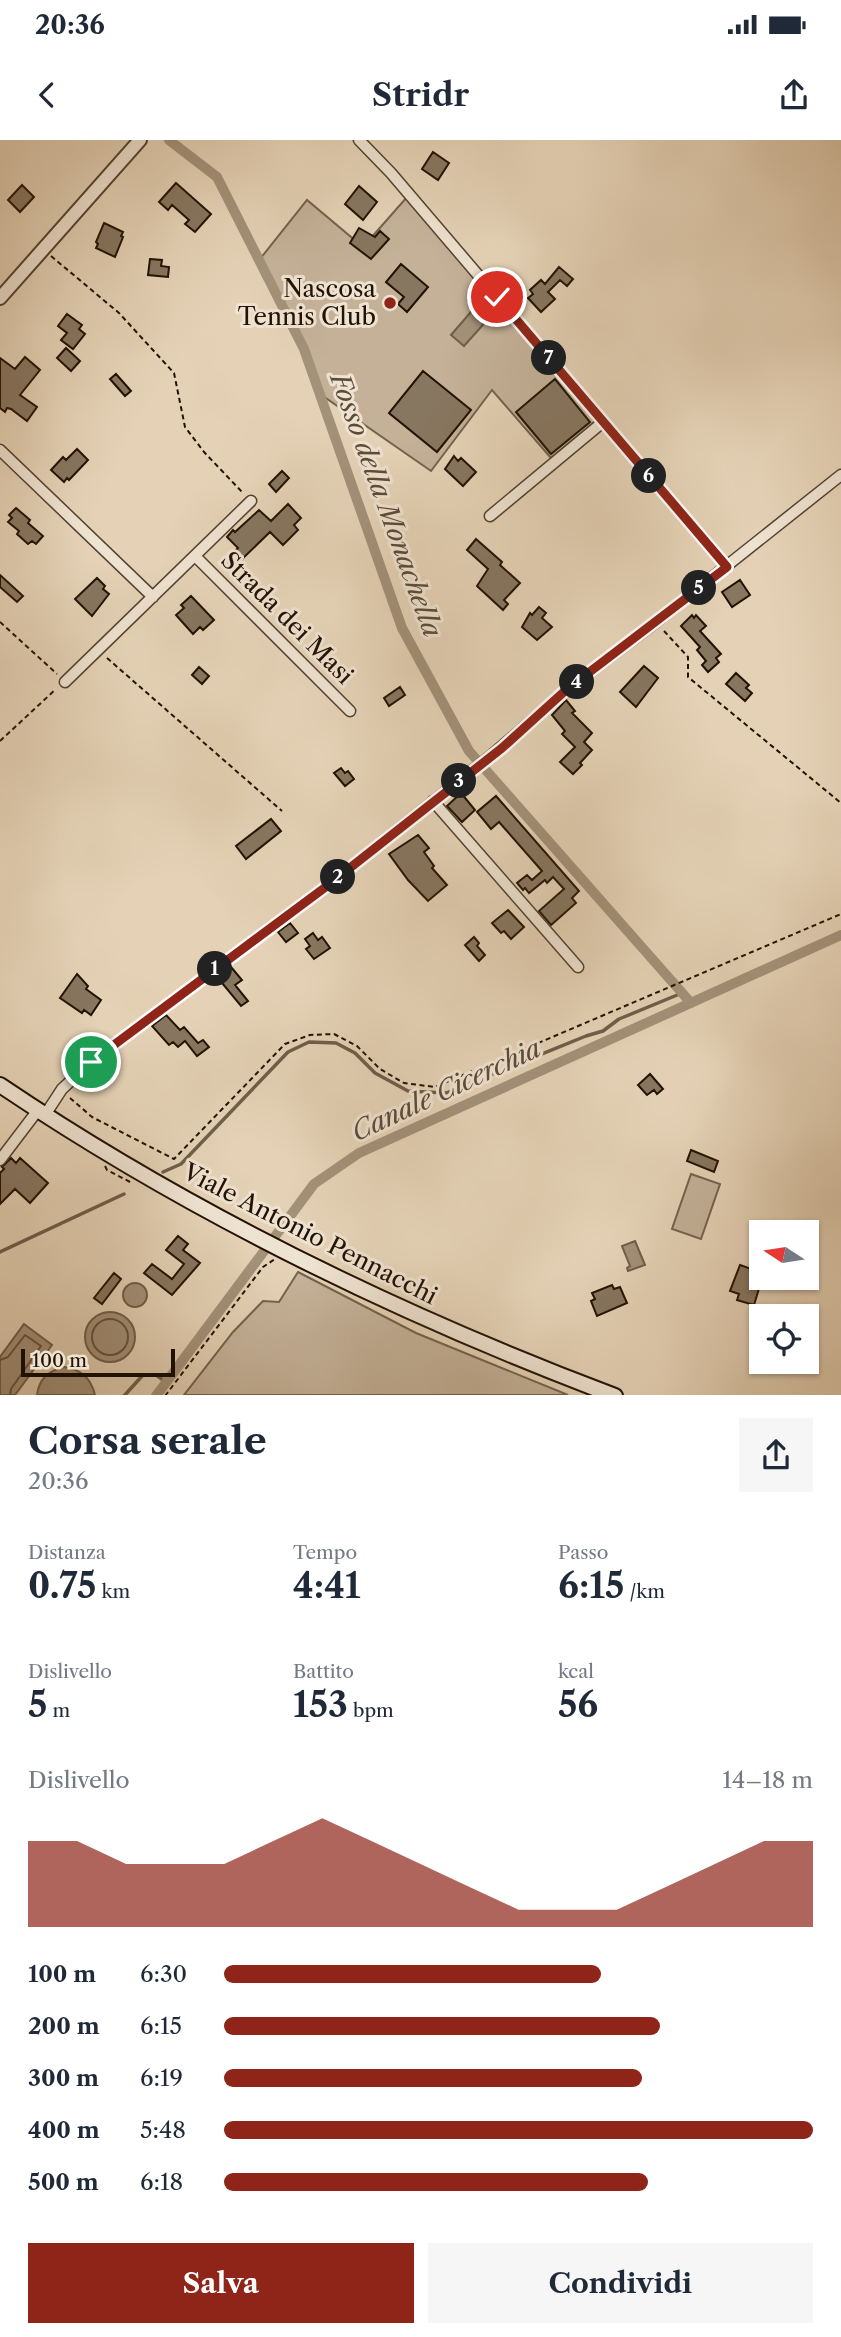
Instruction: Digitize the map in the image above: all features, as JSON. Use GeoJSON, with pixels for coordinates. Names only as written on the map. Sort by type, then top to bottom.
{"type":"FeatureCollection","features":[{"type":"Feature","properties":{"kind":"main road","name":"Viale Antonio Pennacchi"},"geometry":{"type":"LineString","coordinates":[[0,1085],[154,1181],[250,1233],[280,1253],[461,1334],[615,1395]]}},
{"type":"Feature","properties":{"kind":"street"},"geometry":{"type":"LineString","coordinates":[[359,140],[727,567]]}},
{"type":"Feature","properties":{"kind":"street"},"geometry":{"type":"LineString","coordinates":[[0,298],[138,143]]}},
{"type":"Feature","properties":{"kind":"street"},"geometry":{"type":"LineString","coordinates":[[490,516],[603,422]]}},
{"type":"Feature","properties":{"kind":"street"},"geometry":{"type":"LineString","coordinates":[[0,450],[153,597]]}},
{"type":"Feature","properties":{"kind":"street"},"geometry":{"type":"LineString","coordinates":[[0,1160],[62,1089],[91,1062],[327,886],[493,754],[566,690],[727,567],[841,475]]}},
{"type":"Feature","properties":{"kind":"street","name":"Strada dei Masi"},"geometry":{"type":"LineString","coordinates":[[65,682],[251,501]]}},
{"type":"Feature","properties":{"kind":"street","name":"Strada dei Masi"},"geometry":{"type":"LineString","coordinates":[[195,556],[350,711]]}},
{"type":"Feature","properties":{"kind":"street"},"geometry":{"type":"LineString","coordinates":[[433,801],[578,967]]}},
{"type":"Feature","properties":{"kind":"path"},"geometry":{"type":"LineString","coordinates":[[43,249],[119,313],[174,373],[185,427],[204,453],[251,501]]}},
{"type":"Feature","properties":{"kind":"path"},"geometry":{"type":"LineString","coordinates":[[0,622],[65,682],[44,698],[0,741]]}},
{"type":"Feature","properties":{"kind":"path"},"geometry":{"type":"LineString","coordinates":[[656,622],[688,657],[688,677],[841,803]]}},
{"type":"Feature","properties":{"kind":"path"},"geometry":{"type":"LineString","coordinates":[[98,650],[282,811]]}},
{"type":"Feature","properties":{"kind":"path"},"geometry":{"type":"LineString","coordinates":[[62,1089],[92,1117],[174,1159],[285,1044],[310,1035],[334,1034],[357,1046],[380,1069],[404,1083],[435,1087],[841,914]]}},
{"type":"Feature","properties":{"kind":"path"},"geometry":{"type":"LineString","coordinates":[[165,1395],[263,1266],[280,1253]]}},
{"type":"Feature","properties":{"kind":"shaded area","name":"Nascosa Tennis Club"},"geometry":{"type":"Polygon","coordinates":[[[407,197],[597,420],[551,458],[492,390],[431,471],[323,396],[306,347],[260,259],[307,200],[363,247],[407,197]]]}},
{"type":"Feature","properties":{"kind":"shaded area"},"geometry":{"type":"Polygon","coordinates":[[[691,1174],[720,1184],[701,1239],[672,1229],[691,1174]]]}},
{"type":"Feature","properties":{"kind":"shaded area"},"geometry":{"type":"Polygon","coordinates":[[[298,1272],[416,1333],[568,1395],[184,1395],[233,1332],[263,1301],[279,1302],[298,1272]]]}},
{"type":"Feature","properties":{"kind":"water"},"geometry":{"type":"Polygon","coordinates":[[[476,306],[489,318],[464,346],[451,335],[476,306]]]}},
{"type":"Feature","properties":{"kind":"water"},"geometry":{"type":"Polygon","coordinates":[[[635,1241],[645,1265],[628,1271],[630,1266],[622,1246],[635,1241]]]}},
{"type":"Feature","properties":{"kind":"water"},"geometry":{"type":"Polygon","coordinates":[[[135,1283],[143,1287],[147,1295],[143,1303],[135,1307],[127,1303],[123,1295],[127,1287],[135,1283]]]}},
{"type":"Feature","properties":{"kind":"water"},"geometry":{"type":"Polygon","coordinates":[[[110,1312],[127,1320],[135,1337],[127,1354],[110,1362],[93,1354],[85,1337],[93,1320],[110,1312]]]}},
{"type":"Feature","properties":{"kind":"water"},"geometry":{"type":"Polygon","coordinates":[[[24,1324],[52,1345],[15,1395],[0,1395],[0,1357],[24,1324]]]}},
{"type":"Feature","properties":{"kind":"water"},"geometry":{"type":"Polygon","coordinates":[[[64,1367],[84,1375],[95,1395],[37,1395],[45,1376],[64,1367]]]}},
{"type":"Feature","properties":{"kind":"building"},"geometry":{"type":"Polygon","coordinates":[[[433,152],[449,163],[438,180],[422,169],[433,152]]]}},
{"type":"Feature","properties":{"kind":"building"},"geometry":{"type":"Polygon","coordinates":[[[176,183],[211,214],[195,232],[185,224],[189,220],[172,205],[168,210],[159,202],[176,183]]]}},
{"type":"Feature","properties":{"kind":"building"},"geometry":{"type":"Polygon","coordinates":[[[22,185],[34,197],[20,212],[8,200],[22,185]]]}},
{"type":"Feature","properties":{"kind":"building"},"geometry":{"type":"Polygon","coordinates":[[[359,186],[377,202],[363,220],[345,204],[359,186]]]}},
{"type":"Feature","properties":{"kind":"building"},"geometry":{"type":"Polygon","coordinates":[[[104,223],[123,232],[115,257],[96,248],[104,223]]]}},
{"type":"Feature","properties":{"kind":"building"},"geometry":{"type":"Polygon","coordinates":[[[359,228],[375,237],[380,231],[389,239],[371,259],[350,243],[359,228]]]}},
{"type":"Feature","properties":{"kind":"building"},"geometry":{"type":"Polygon","coordinates":[[[150,259],[162,260],[161,266],[169,267],[168,277],[148,275],[150,259]]]}},
{"type":"Feature","properties":{"kind":"building"},"geometry":{"type":"Polygon","coordinates":[[[401,264],[428,287],[407,312],[398,304],[404,297],[386,282],[401,264]]]}},
{"type":"Feature","properties":{"kind":"building"},"geometry":{"type":"Polygon","coordinates":[[[559,267],[573,279],[567,286],[560,280],[548,292],[555,299],[541,312],[528,298],[533,294],[530,290],[541,280],[545,284],[559,267]]]}},
{"type":"Feature","properties":{"kind":"building"},"geometry":{"type":"Polygon","coordinates":[[[67,314],[82,325],[79,329],[85,334],[73,349],[61,340],[67,333],[58,326],[67,314]]]}},
{"type":"Feature","properties":{"kind":"building"},"geometry":{"type":"Polygon","coordinates":[[[66,348],[80,361],[71,371],[57,358],[66,348]]]}},
{"type":"Feature","properties":{"kind":"building"},"geometry":{"type":"Polygon","coordinates":[[[25,357],[40,370],[20,395],[37,407],[27,421],[11,409],[7,408],[5,412],[0,408],[0,358],[15,369],[25,357]]]}},
{"type":"Feature","properties":{"kind":"building"},"geometry":{"type":"Polygon","coordinates":[[[423,371],[471,410],[437,452],[389,413],[423,371]]]}},
{"type":"Feature","properties":{"kind":"building"},"geometry":{"type":"Polygon","coordinates":[[[116,374],[131,391],[125,396],[110,379],[116,374]]]}},
{"type":"Feature","properties":{"kind":"building"},"geometry":{"type":"Polygon","coordinates":[[[555,379],[590,422],[551,454],[516,412],[555,379]]]}},
{"type":"Feature","properties":{"kind":"building"},"geometry":{"type":"Polygon","coordinates":[[[77,449],[88,460],[64,482],[51,470],[63,457],[66,460],[77,449]]]}},
{"type":"Feature","properties":{"kind":"building"},"geometry":{"type":"Polygon","coordinates":[[[454,456],[458,461],[461,458],[476,472],[463,486],[445,469],[454,456]]]}},
{"type":"Feature","properties":{"kind":"building"},"geometry":{"type":"Polygon","coordinates":[[[282,471],[289,478],[276,492],[269,484],[282,471]]]}},
{"type":"Feature","properties":{"kind":"building"},"geometry":{"type":"Polygon","coordinates":[[[288,504],[301,518],[294,525],[298,530],[283,545],[270,532],[237,564],[240,567],[233,573],[223,563],[238,548],[227,537],[259,510],[271,521],[288,504]]]}},
{"type":"Feature","properties":{"kind":"building"},"geometry":{"type":"Polygon","coordinates":[[[16,508],[43,536],[36,544],[32,541],[28,544],[8,522],[12,518],[9,515],[16,508]]]}},
{"type":"Feature","properties":{"kind":"building"},"geometry":{"type":"Polygon","coordinates":[[[476,539],[502,562],[500,565],[520,583],[504,600],[508,604],[503,610],[477,586],[488,569],[467,550],[476,539]]]}},
{"type":"Feature","properties":{"kind":"building"},"geometry":{"type":"Polygon","coordinates":[[[0,575],[23,596],[17,602],[0,587],[0,575]]]}},
{"type":"Feature","properties":{"kind":"building"},"geometry":{"type":"Polygon","coordinates":[[[97,578],[109,594],[92,616],[75,599],[97,578]]]}},
{"type":"Feature","properties":{"kind":"building"},"geometry":{"type":"Polygon","coordinates":[[[740,580],[750,595],[732,607],[722,592],[740,580]]]}},
{"type":"Feature","properties":{"kind":"building"},"geometry":{"type":"Polygon","coordinates":[[[191,596],[214,620],[203,630],[200,627],[193,634],[176,615],[184,608],[181,605],[191,596]]]}},
{"type":"Feature","properties":{"kind":"building"},"geometry":{"type":"Polygon","coordinates":[[[539,607],[546,613],[542,618],[552,627],[537,640],[522,627],[530,613],[532,615],[539,607]]]}},
{"type":"Feature","properties":{"kind":"building"},"geometry":{"type":"Polygon","coordinates":[[[692,615],[694,618],[696,615],[706,626],[700,631],[721,654],[716,658],[719,662],[708,672],[702,665],[706,661],[697,650],[700,647],[681,626],[692,615]]]}},
{"type":"Feature","properties":{"kind":"building"},"geometry":{"type":"Polygon","coordinates":[[[644,666],[658,678],[636,707],[620,692],[644,666]]]}},
{"type":"Feature","properties":{"kind":"building"},"geometry":{"type":"Polygon","coordinates":[[[199,667],[209,676],[202,684],[192,675],[199,667]]]}},
{"type":"Feature","properties":{"kind":"building"},"geometry":{"type":"Polygon","coordinates":[[[736,673],[749,685],[746,688],[752,693],[745,701],[726,684],[736,673]]]}},
{"type":"Feature","properties":{"kind":"building"},"geometry":{"type":"Polygon","coordinates":[[[400,687],[405,695],[389,706],[384,698],[400,687]]]}},
{"type":"Feature","properties":{"kind":"building"},"geometry":{"type":"Polygon","coordinates":[[[566,700],[575,711],[572,713],[592,733],[584,742],[592,750],[573,774],[560,762],[575,747],[562,734],[565,731],[552,715],[566,700]]]}},
{"type":"Feature","properties":{"kind":"building"},"geometry":{"type":"Polygon","coordinates":[[[341,768],[345,773],[348,771],[354,779],[345,786],[334,773],[341,768]]]}},
{"type":"Feature","properties":{"kind":"building"},"geometry":{"type":"Polygon","coordinates":[[[461,793],[475,810],[462,822],[447,806],[461,793]]]}},
{"type":"Feature","properties":{"kind":"building"},"geometry":{"type":"Polygon","coordinates":[[[496,796],[579,891],[572,898],[576,903],[551,925],[539,911],[564,889],[553,877],[529,893],[517,883],[527,875],[532,880],[542,871],[499,822],[491,829],[477,812],[496,796]]]}},
{"type":"Feature","properties":{"kind":"building"},"geometry":{"type":"Polygon","coordinates":[[[271,819],[281,831],[246,859],[236,846],[271,819]]]}},
{"type":"Feature","properties":{"kind":"building"},"geometry":{"type":"Polygon","coordinates":[[[418,835],[429,848],[424,852],[434,866],[432,868],[447,885],[428,901],[389,854],[418,835]]]}},
{"type":"Feature","properties":{"kind":"building"},"geometry":{"type":"Polygon","coordinates":[[[508,910],[524,927],[511,939],[492,923],[508,910]]]}},
{"type":"Feature","properties":{"kind":"building"},"geometry":{"type":"Polygon","coordinates":[[[290,923],[298,933],[286,942],[278,932],[290,923]]]}},
{"type":"Feature","properties":{"kind":"building"},"geometry":{"type":"Polygon","coordinates":[[[313,933],[318,940],[322,937],[330,948],[314,959],[306,949],[310,946],[305,939],[313,933]]]}},
{"type":"Feature","properties":{"kind":"building"},"geometry":{"type":"Polygon","coordinates":[[[474,937],[479,943],[477,946],[485,955],[479,961],[465,945],[474,937]]]}},
{"type":"Feature","properties":{"kind":"building"},"geometry":{"type":"Polygon","coordinates":[[[231,967],[242,980],[235,985],[248,1001],[241,1006],[217,977],[231,967]]]}},
{"type":"Feature","properties":{"kind":"building"},"geometry":{"type":"Polygon","coordinates":[[[77,974],[88,986],[86,989],[101,1000],[91,1015],[84,1010],[82,1013],[60,998],[77,974]]]}},
{"type":"Feature","properties":{"kind":"building"},"geometry":{"type":"Polygon","coordinates":[[[166,1015],[180,1030],[184,1027],[198,1043],[203,1040],[209,1047],[197,1056],[185,1041],[178,1047],[173,1042],[169,1045],[152,1026],[166,1015]]]}},
{"type":"Feature","properties":{"kind":"building"},"geometry":{"type":"Polygon","coordinates":[[[650,1074],[663,1089],[657,1094],[654,1090],[647,1095],[638,1085],[650,1074]]]}},
{"type":"Feature","properties":{"kind":"building"},"geometry":{"type":"Polygon","coordinates":[[[691,1150],[718,1161],[714,1172],[687,1161],[691,1150]]]}},
{"type":"Feature","properties":{"kind":"building"},"geometry":{"type":"Polygon","coordinates":[[[11,1158],[16,1163],[20,1158],[48,1183],[30,1203],[15,1189],[0,1204],[0,1173],[11,1158]]]}},
{"type":"Feature","properties":{"kind":"building"},"geometry":{"type":"Polygon","coordinates":[[[178,1236],[188,1244],[183,1250],[200,1263],[172,1295],[144,1273],[152,1264],[172,1279],[184,1264],[166,1250],[178,1236]]]}},
{"type":"Feature","properties":{"kind":"building"},"geometry":{"type":"Polygon","coordinates":[[[740,1265],[749,1268],[749,1290],[759,1290],[754,1304],[737,1300],[739,1294],[730,1291],[740,1265]]]}},
{"type":"Feature","properties":{"kind":"building"},"geometry":{"type":"Polygon","coordinates":[[[114,1273],[121,1279],[102,1304],[94,1298],[114,1273]]]}},
{"type":"Feature","properties":{"kind":"building"},"geometry":{"type":"Polygon","coordinates":[[[612,1285],[614,1289],[620,1287],[627,1303],[597,1316],[591,1301],[595,1299],[592,1293],[612,1285]]]}},
{"type":"Feature","properties":{"kind":"waterway","name":"Fosso della Monachella"},"geometry":{"type":"LineString","coordinates":[[169,140],[217,177],[304,349],[402,628],[469,751],[691,1003]]}},
{"type":"Feature","properties":{"kind":"waterway","name":"Canale Cicerchia"},"geometry":{"type":"LineString","coordinates":[[157,1395],[314,1184],[359,1153],[841,935]]}},
{"type":"Feature","properties":{"kind":"waterway"},"geometry":{"type":"LineString","coordinates":[[163,1172],[181,1164],[288,1052],[309,1042],[336,1043],[355,1053],[375,1073],[408,1091],[446,1093],[603,1031],[619,1019],[682,993]]}},
{"type":"Feature","properties":{"kind":"waterway"},"geometry":{"type":"LineString","coordinates":[[0,1252],[124,1194]]}},
{"type":"Feature","properties":{"kind":"waterway"},"geometry":{"type":"LineString","coordinates":[[125,1395],[143,1375],[156,1375],[166,1382]]}},
{"type":"Feature","properties":{"kind":"place","name":"Nascosa Tennis Club"},"geometry":{"type":"Point","coordinates":[390,303]}},
{"type":"Feature","properties":{"kind":"route"},"geometry":{"type":"LineString","coordinates":[[91,1062],[327,886],[502,748],[566,690],[727,567],[497,297]]}}]}
